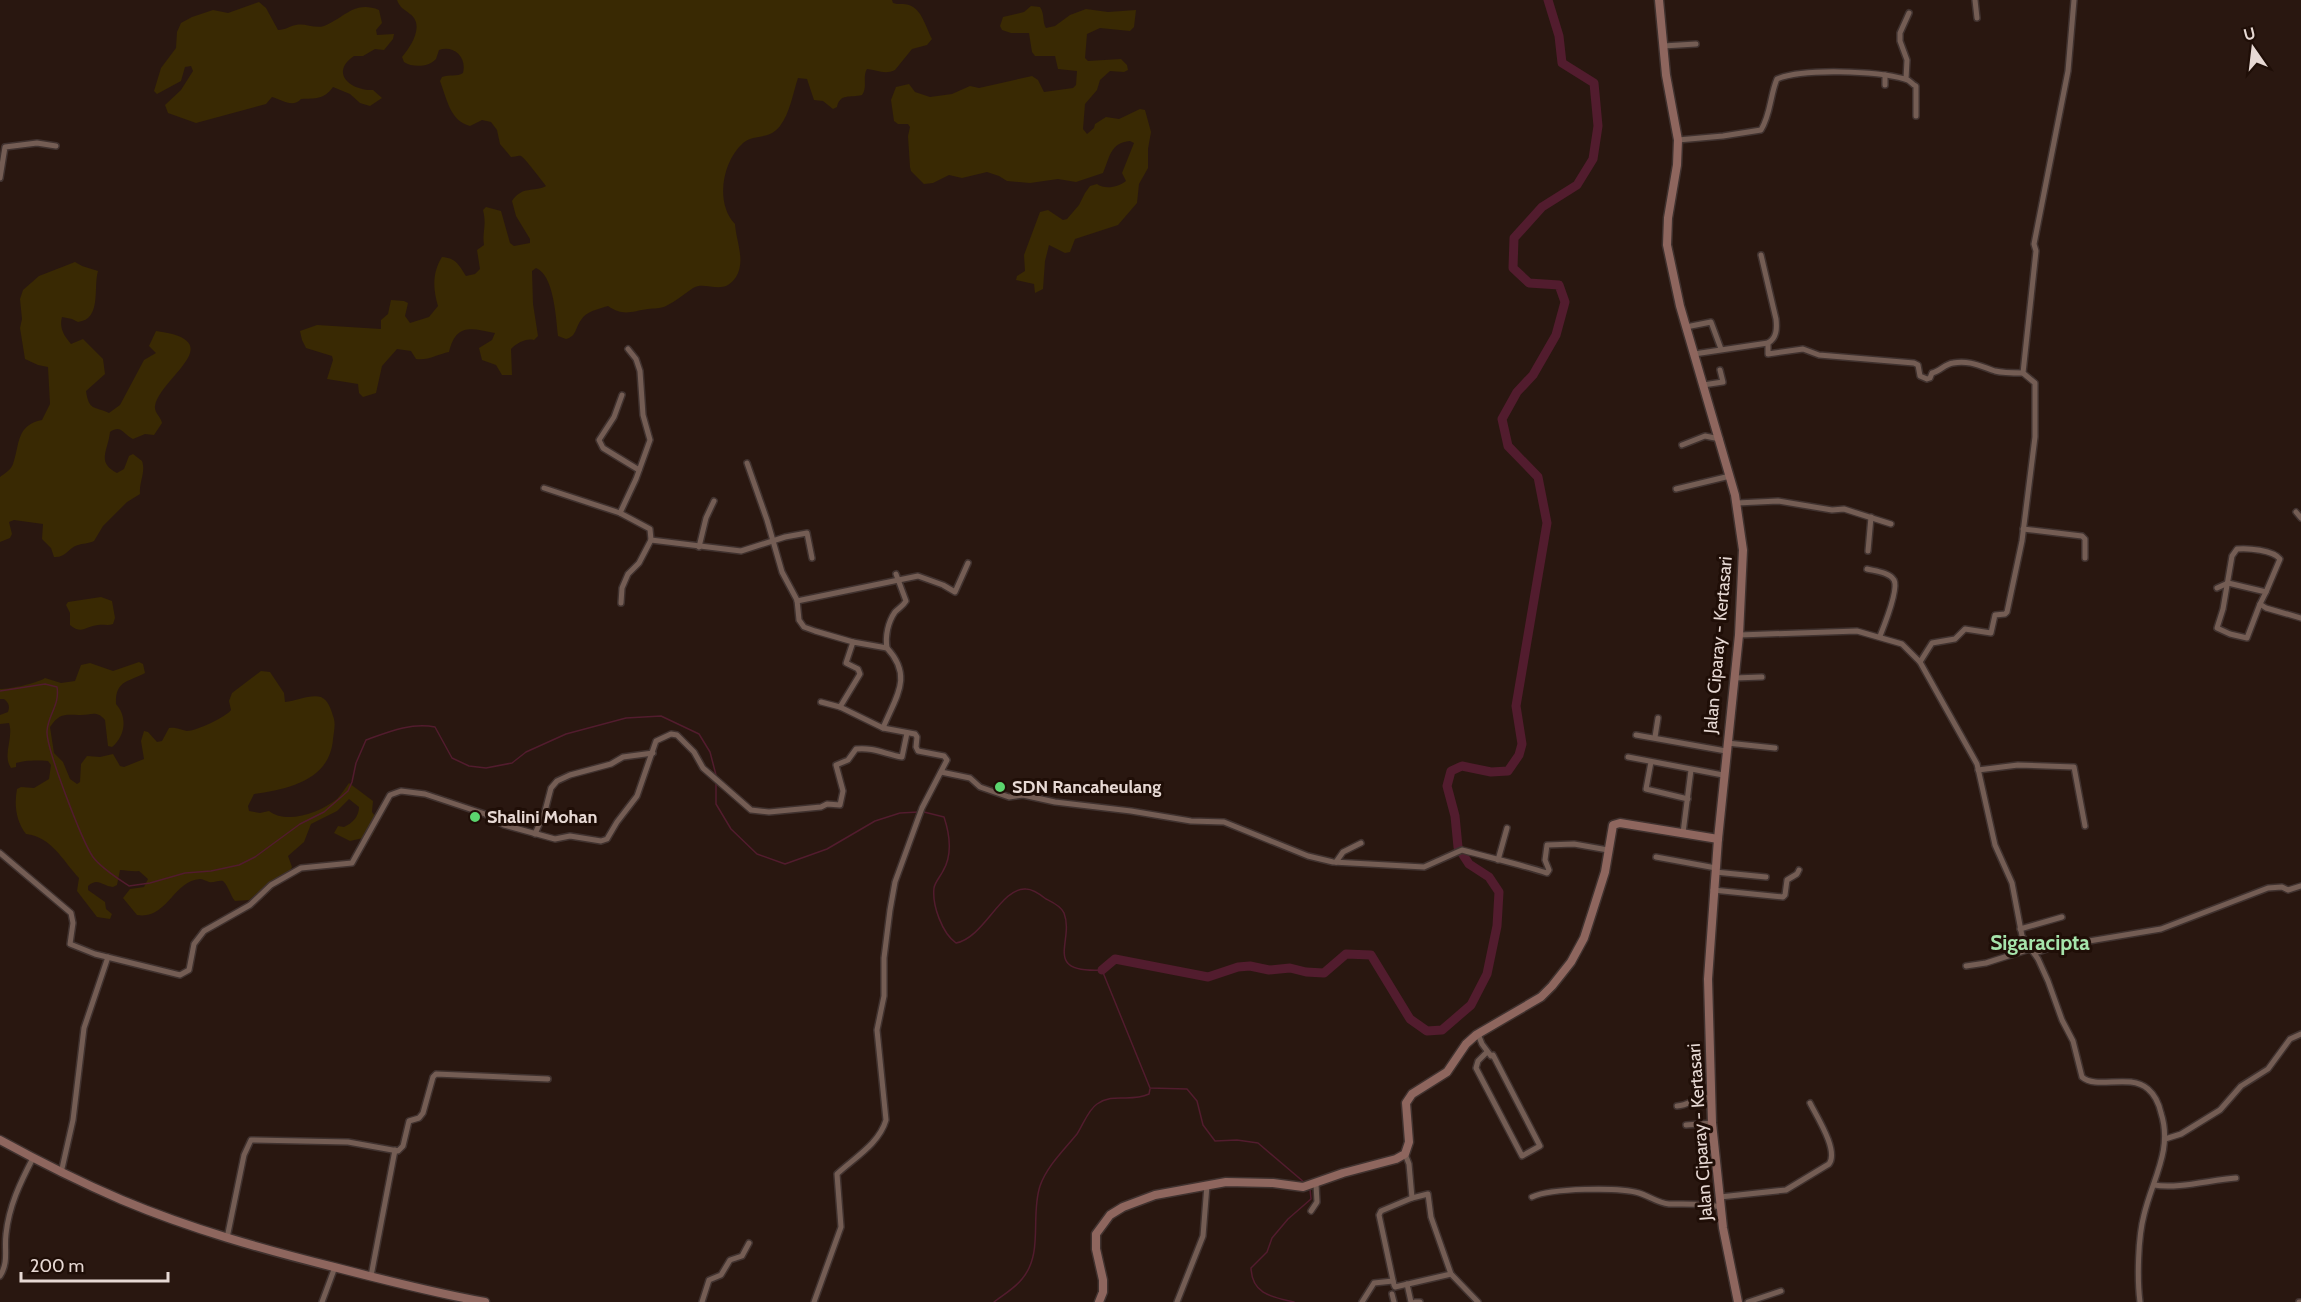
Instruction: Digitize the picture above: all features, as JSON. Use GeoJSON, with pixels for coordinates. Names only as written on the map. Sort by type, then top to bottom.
{"type":"FeatureCollection","features":[{"type":"Feature","properties":{"kind":"street","name":"Jalan Ciparay - Kertasari"},"geometry":{"type":"LineString","coordinates":[[1659,0],[1666,75],[1678,140],[1677,165],[1668,218],[1667,245],[1686,327],[1737,503],[1743,571],[1713,890],[1708,979],[1712,1123],[1729,1266],[1738,1302]]}},
{"type":"Feature","properties":{"kind":"street"},"geometry":{"type":"LineString","coordinates":[[1975,0],[1977,18]]}},
{"type":"Feature","properties":{"kind":"street"},"geometry":{"type":"LineString","coordinates":[[2023,373],[2036,251],[2034,245],[2036,230],[2067,77],[2074,0]]}},
{"type":"Feature","properties":{"kind":"street"},"geometry":{"type":"LineString","coordinates":[[1906,79],[1907,60],[1900,41],[1900,33],[1909,13]]}},
{"type":"Feature","properties":{"kind":"street"},"geometry":{"type":"LineString","coordinates":[[1663,46],[1696,44]]}},
{"type":"Feature","properties":{"kind":"street"},"geometry":{"type":"LineString","coordinates":[[1678,140],[1761,130],[1777,79],[1787,75],[1850,72],[1906,79],[1916,86],[1916,116]]}},
{"type":"Feature","properties":{"kind":"street"},"geometry":{"type":"LineString","coordinates":[[1885,85],[1886,75]]}},
{"type":"Feature","properties":{"kind":"street"},"geometry":{"type":"LineString","coordinates":[[0,178],[5,147],[37,143],[56,146]]}},
{"type":"Feature","properties":{"kind":"street"},"geometry":{"type":"LineString","coordinates":[[1694,354],[1768,344],[1772,341],[1777,330],[1776,319],[1761,255]]}},
{"type":"Feature","properties":{"kind":"street"},"geometry":{"type":"LineString","coordinates":[[1686,327],[1711,322],[1721,349]]}},
{"type":"Feature","properties":{"kind":"street"},"geometry":{"type":"LineString","coordinates":[[1768,344],[1768,354],[1803,349],[1819,355],[1914,363],[1918,365],[1921,377],[1927,379],[1932,373],[1956,362],[1977,364],[1997,371],[2023,373],[2035,383],[2035,437],[2023,529],[2006,614],[1995,615],[1991,633],[1965,629],[1955,639],[1932,643],[1920,662]]}},
{"type":"Feature","properties":{"kind":"street"},"geometry":{"type":"LineString","coordinates":[[620,513],[650,440],[643,415],[640,371],[636,359],[628,349]]}},
{"type":"Feature","properties":{"kind":"street"},"geometry":{"type":"LineString","coordinates":[[1703,385],[1723,382],[1720,370]]}},
{"type":"Feature","properties":{"kind":"street"},"geometry":{"type":"LineString","coordinates":[[622,395],[614,417],[599,440],[603,448],[639,470]]}},
{"type":"Feature","properties":{"kind":"street"},"geometry":{"type":"LineString","coordinates":[[1682,445],[1705,436],[1719,439]]}},
{"type":"Feature","properties":{"kind":"street"},"geometry":{"type":"LineString","coordinates":[[747,463],[782,572],[797,601],[799,620],[804,627],[853,642],[887,648],[895,656],[901,681],[897,698],[883,728]]}},
{"type":"Feature","properties":{"kind":"street"},"geometry":{"type":"LineString","coordinates":[[1676,489],[1730,476]]}},
{"type":"Feature","properties":{"kind":"street"},"geometry":{"type":"LineString","coordinates":[[544,488],[620,513],[650,529],[651,540],[639,563],[628,574],[622,588],[621,603]]}},
{"type":"Feature","properties":{"kind":"street"},"geometry":{"type":"LineString","coordinates":[[699,547],[706,518],[714,501]]}},
{"type":"Feature","properties":{"kind":"street"},"geometry":{"type":"LineString","coordinates":[[1737,503],[1778,501],[1832,510],[1844,509],[1891,524]]}},
{"type":"Feature","properties":{"kind":"street"},"geometry":{"type":"LineString","coordinates":[[2296,512],[2301,518]]}},
{"type":"Feature","properties":{"kind":"street"},"geometry":{"type":"LineString","coordinates":[[1868,550],[1870,517]]}},
{"type":"Feature","properties":{"kind":"street"},"geometry":{"type":"LineString","coordinates":[[2023,529],[2082,536],[2085,539],[2085,558]]}},
{"type":"Feature","properties":{"kind":"street"},"geometry":{"type":"LineString","coordinates":[[651,540],[741,551],[773,540],[807,533],[812,558]]}},
{"type":"Feature","properties":{"kind":"street"},"geometry":{"type":"LineString","coordinates":[[2237,549],[2270,553],[2277,555],[2280,559],[2247,638],[2217,628],[2228,583],[2232,556],[2237,549]]}},
{"type":"Feature","properties":{"kind":"street"},"geometry":{"type":"LineString","coordinates":[[797,601],[897,576],[921,576],[954,592],[968,563]]}},
{"type":"Feature","properties":{"kind":"street"},"geometry":{"type":"LineString","coordinates":[[1867,569],[1884,573],[1893,578],[1895,583],[1888,616],[1880,636]]}},
{"type":"Feature","properties":{"kind":"street"},"geometry":{"type":"LineString","coordinates":[[887,648],[889,622],[897,609],[906,601],[897,576]]}},
{"type":"Feature","properties":{"kind":"street"},"geometry":{"type":"LineString","coordinates":[[2217,588],[2228,583],[2266,592]]}},
{"type":"Feature","properties":{"kind":"street"},"geometry":{"type":"LineString","coordinates":[[2260,604],[2266,608],[2301,618]]}},
{"type":"Feature","properties":{"kind":"street"},"geometry":{"type":"LineString","coordinates":[[1738,635],[1857,631],[1902,644],[1920,662],[1974,757],[1995,845],[2012,883],[2020,929],[2048,981],[2062,1020],[2073,1041],[2082,1077],[2090,1081],[2130,1081],[2148,1089],[2158,1102],[2165,1130],[2165,1140],[2161,1163],[2144,1213],[2141,1231],[2140,1302]]}},
{"type":"Feature","properties":{"kind":"street"},"geometry":{"type":"LineString","coordinates":[[840,707],[860,674],[858,669],[847,663],[853,642]]}},
{"type":"Feature","properties":{"kind":"street"},"geometry":{"type":"LineString","coordinates":[[1734,678],[1762,677]]}},
{"type":"Feature","properties":{"kind":"street"},"geometry":{"type":"LineString","coordinates":[[814,1302],[841,1227],[837,1174],[875,1140],[886,1120],[877,1030],[884,996],[884,958],[890,910],[895,882],[922,808],[941,772],[946,757],[918,751],[917,736],[883,728],[840,707],[821,702]]}},
{"type":"Feature","properties":{"kind":"street"},"geometry":{"type":"LineString","coordinates":[[1654,737],[1658,718]]}},
{"type":"Feature","properties":{"kind":"street"},"geometry":{"type":"LineString","coordinates":[[0,853],[71,913],[73,923],[70,944],[108,957],[180,975],[189,970],[194,944],[204,931],[250,905],[271,885],[301,868],[352,863],[390,795],[397,792],[425,794],[485,814],[504,825],[534,834],[555,839],[570,836],[601,841],[608,839],[617,822],[637,796],[659,739],[671,734],[677,735],[694,752],[703,768],[751,810],[786,811],[821,807],[827,804],[840,805],[843,791],[836,765],[848,760],[856,749],[870,748],[902,757],[907,733]]}},
{"type":"Feature","properties":{"kind":"street"},"geometry":{"type":"LineString","coordinates":[[1636,735],[1727,747],[1775,748]]}},
{"type":"Feature","properties":{"kind":"street"},"geometry":{"type":"LineString","coordinates":[[534,834],[545,811],[551,788],[557,781],[570,775],[611,764],[623,757],[653,753]]}},
{"type":"Feature","properties":{"kind":"street"},"geometry":{"type":"LineString","coordinates":[[1628,757],[1724,775]]}},
{"type":"Feature","properties":{"kind":"street"},"geometry":{"type":"LineString","coordinates":[[1651,762],[1646,789],[1688,799]]}},
{"type":"Feature","properties":{"kind":"street"},"geometry":{"type":"LineString","coordinates":[[1978,770],[2018,765],[2074,767],[2085,826]]}},
{"type":"Feature","properties":{"kind":"street"},"geometry":{"type":"LineString","coordinates":[[1683,833],[1691,770]]}},
{"type":"Feature","properties":{"kind":"street"},"geometry":{"type":"LineString","coordinates":[[941,772],[970,778],[980,787],[1009,797],[1023,795],[1054,802],[1191,821],[1227,823],[1308,856],[1336,862],[1420,867],[1441,861],[1454,852],[1462,850],[1547,873],[1549,870],[1545,856],[1547,845],[1574,844],[1608,850]]}},
{"type":"Feature","properties":{"kind":"street"},"geometry":{"type":"LineString","coordinates":[[1412,1198],[1409,1164],[1405,1154],[1409,1142],[1407,1100],[1448,1072],[1466,1044],[1478,1034],[1541,997],[1571,962],[1584,938],[1605,872],[1612,827],[1618,823],[1718,838]]}},
{"type":"Feature","properties":{"kind":"street"},"geometry":{"type":"LineString","coordinates":[[1498,860],[1507,828]]}},
{"type":"Feature","properties":{"kind":"street"},"geometry":{"type":"LineString","coordinates":[[1336,862],[1343,852],[1361,843]]}},
{"type":"Feature","properties":{"kind":"street"},"geometry":{"type":"LineString","coordinates":[[1656,857],[1715,870],[1767,877]]}},
{"type":"Feature","properties":{"kind":"street"},"geometry":{"type":"LineString","coordinates":[[1713,890],[1783,897],[1787,880],[1799,870]]}},
{"type":"Feature","properties":{"kind":"street"},"geometry":{"type":"LineString","coordinates":[[1966,966],[2032,951],[2161,928],[2261,890],[2282,887],[2289,890],[2301,886]]}},
{"type":"Feature","properties":{"kind":"street"},"geometry":{"type":"LineString","coordinates":[[2020,929],[2062,916]]}},
{"type":"Feature","properties":{"kind":"street"},"geometry":{"type":"LineString","coordinates":[[61,1173],[73,1120],[84,1028],[108,957]]}},
{"type":"Feature","properties":{"kind":"street"},"geometry":{"type":"LineString","coordinates":[[1478,1034],[1488,1052],[1491,1056],[1493,1055],[1540,1146],[1522,1156],[1476,1068],[1478,1061],[1488,1052]]}},
{"type":"Feature","properties":{"kind":"street"},"geometry":{"type":"LineString","coordinates":[[2165,1140],[2181,1134],[2220,1110],[2241,1086],[2268,1069],[2290,1040],[2301,1034]]}},
{"type":"Feature","properties":{"kind":"street"},"geometry":{"type":"LineString","coordinates":[[227,1239],[244,1155],[251,1140],[348,1142],[400,1150],[409,1121],[422,1116],[433,1077],[436,1074],[548,1079]]}},
{"type":"Feature","properties":{"kind":"street"},"geometry":{"type":"LineString","coordinates":[[1677,1106],[1684,1106],[1701,1097],[1711,1098]]}},
{"type":"Feature","properties":{"kind":"street"},"geometry":{"type":"LineString","coordinates":[[1720,1197],[1786,1190],[1829,1164],[1832,1160],[1832,1149],[1810,1103]]}},
{"type":"Feature","properties":{"kind":"street"},"geometry":{"type":"LineString","coordinates":[[1686,1125],[1712,1123]]}},
{"type":"Feature","properties":{"kind":"street"},"geometry":{"type":"LineString","coordinates":[[0,1140],[61,1173],[123,1200],[227,1239],[485,1302]]}},
{"type":"Feature","properties":{"kind":"street"},"geometry":{"type":"LineString","coordinates":[[371,1276],[395,1150]]}},
{"type":"Feature","properties":{"kind":"street"},"geometry":{"type":"LineString","coordinates":[[1100,1302],[1103,1280],[1095,1241],[1096,1234],[1110,1215],[1137,1201],[1226,1182],[1273,1183],[1304,1187],[1405,1154]]}},
{"type":"Feature","properties":{"kind":"street"},"geometry":{"type":"LineString","coordinates":[[0,1276],[6,1263],[6,1235],[13,1198],[33,1158]]}},
{"type":"Feature","properties":{"kind":"street"},"geometry":{"type":"LineString","coordinates":[[2154,1185],[2170,1187],[2186,1183],[2236,1178]]}},
{"type":"Feature","properties":{"kind":"street"},"geometry":{"type":"LineString","coordinates":[[1177,1302],[1203,1236],[1207,1185]]}},
{"type":"Feature","properties":{"kind":"street"},"geometry":{"type":"LineString","coordinates":[[1311,1211],[1317,1202],[1315,1185]]}},
{"type":"Feature","properties":{"kind":"street"},"geometry":{"type":"LineString","coordinates":[[1532,1197],[1548,1192],[1602,1188],[1639,1192],[1649,1199],[1669,1204],[1721,1207]]}},
{"type":"Feature","properties":{"kind":"street"},"geometry":{"type":"LineString","coordinates":[[1451,1274],[1395,1287],[1380,1213],[1412,1198],[1428,1194],[1431,1217],[1451,1274],[1478,1302]]}},
{"type":"Feature","properties":{"kind":"street"},"geometry":{"type":"LineString","coordinates":[[702,1302],[709,1280],[722,1273],[730,1260],[742,1256],[749,1243]]}},
{"type":"Feature","properties":{"kind":"street"},"geometry":{"type":"LineString","coordinates":[[322,1302],[335,1267]]}},
{"type":"Feature","properties":{"kind":"street"},"geometry":{"type":"LineString","coordinates":[[1362,1302],[1375,1283],[1393,1281]]}},
{"type":"Feature","properties":{"kind":"street"},"geometry":{"type":"LineString","coordinates":[[1407,1284],[1413,1302],[1420,1302]]}},
{"type":"Feature","properties":{"kind":"street"},"geometry":{"type":"LineString","coordinates":[[1748,1302],[1781,1291]]}},
{"type":"Feature","properties":{"kind":"street"},"geometry":{"type":"LineString","coordinates":[[1392,1294],[1394,1302]]}},
{"type":"Feature","properties":{"kind":"shaded area"},"geometry":{"type":"Polygon","coordinates":[[[397,0],[892,0],[893,3],[909,5],[917,10],[932,39],[927,45],[912,49],[895,70],[884,72],[867,69],[865,89],[862,95],[843,98],[833,109],[823,101],[814,100],[807,79],[798,78],[789,109],[780,126],[771,134],[748,140],[736,151],[726,171],[723,194],[729,215],[735,224],[740,258],[739,271],[731,283],[720,287],[698,286],[662,308],[628,312],[608,306],[597,309],[583,317],[574,334],[566,339],[558,336],[550,288],[547,279],[536,268],[532,271],[533,304],[538,336],[534,340],[522,342],[511,349],[512,375],[502,375],[496,365],[482,360],[479,348],[492,340],[495,333],[472,329],[460,332],[456,336],[449,352],[429,358],[416,359],[411,351],[397,349],[382,366],[376,393],[363,397],[359,393],[358,384],[327,379],[333,360],[332,356],[306,348],[300,331],[317,325],[381,329],[381,320],[388,314],[391,300],[408,303],[405,316],[410,323],[429,317],[438,306],[434,281],[436,269],[442,257],[454,261],[466,276],[475,274],[480,269],[477,250],[484,245],[483,210],[486,207],[501,211],[510,243],[514,246],[530,243],[530,239],[516,216],[512,201],[524,191],[546,186],[523,157],[511,157],[500,144],[497,130],[491,122],[482,120],[470,126],[454,114],[440,81],[442,77],[463,73],[463,62],[458,54],[445,49],[439,50],[436,59],[425,65],[412,65],[404,62],[402,57],[415,36],[416,24],[397,0]]]}},
{"type":"Feature","properties":{"kind":"shaded area"},"geometry":{"type":"Polygon","coordinates":[[[259,2],[266,8],[278,30],[299,25],[324,26],[350,11],[363,7],[379,10],[382,23],[376,30],[377,35],[394,34],[393,39],[384,50],[375,49],[363,56],[354,56],[347,62],[343,74],[346,80],[357,88],[373,90],[382,98],[370,106],[360,103],[350,94],[333,87],[319,98],[301,99],[291,103],[272,97],[266,104],[196,123],[168,113],[165,105],[181,90],[193,71],[191,66],[185,67],[181,81],[157,94],[154,91],[161,68],[176,48],[177,32],[181,23],[213,10],[228,13],[259,2]]]}},
{"type":"Feature","properties":{"kind":"shaded area"},"geometry":{"type":"Polygon","coordinates":[[[1031,6],[1040,7],[1046,28],[1055,26],[1070,15],[1086,9],[1108,12],[1136,10],[1134,27],[1130,31],[1100,28],[1087,34],[1085,58],[1088,61],[1121,59],[1127,65],[1128,70],[1110,71],[1100,80],[1097,90],[1085,104],[1083,129],[1087,134],[1095,124],[1106,117],[1119,119],[1140,109],[1145,110],[1151,132],[1148,168],[1139,184],[1137,203],[1118,225],[1075,239],[1070,252],[1065,253],[1049,245],[1045,261],[1043,289],[1035,293],[1034,284],[1016,280],[1017,276],[1025,271],[1024,255],[1040,212],[1048,210],[1063,220],[1067,219],[1079,205],[1090,186],[1097,184],[1112,187],[1126,181],[1122,173],[1134,143],[1130,141],[1118,145],[1109,156],[1103,173],[1076,182],[1058,179],[1030,183],[1007,181],[987,172],[962,178],[949,175],[933,183],[924,184],[910,167],[908,136],[910,127],[908,124],[898,124],[894,121],[891,100],[896,87],[909,84],[915,92],[930,97],[952,94],[970,86],[979,88],[1032,76],[1038,80],[1044,92],[1073,88],[1076,85],[1077,71],[1058,69],[1055,56],[1035,56],[1032,52],[1029,33],[1011,33],[1002,30],[1000,26],[1003,17],[1024,12],[1031,6]]]}},
{"type":"Feature","properties":{"kind":"shaded area"},"geometry":{"type":"Polygon","coordinates":[[[75,262],[98,271],[94,309],[91,315],[86,320],[78,322],[62,317],[61,321],[63,332],[71,344],[83,339],[103,359],[105,374],[86,391],[93,407],[109,413],[120,405],[144,360],[156,353],[149,346],[156,331],[178,336],[189,343],[190,351],[186,361],[168,383],[155,406],[162,423],[154,435],[145,434],[133,439],[119,429],[110,432],[105,456],[107,465],[117,473],[124,469],[129,456],[133,454],[142,461],[140,494],[127,502],[103,526],[94,541],[78,545],[61,556],[54,557],[51,548],[42,539],[43,524],[14,520],[9,522],[12,534],[10,538],[0,542],[0,477],[12,466],[23,431],[27,426],[42,420],[50,404],[48,367],[25,359],[20,328],[22,319],[20,299],[23,290],[39,276],[75,262]]]}},
{"type":"Feature","properties":{"kind":"shaded area"},"geometry":{"type":"Polygon","coordinates":[[[101,597],[112,601],[115,618],[113,624],[81,630],[70,625],[70,613],[66,605],[68,602],[101,597]]]}},
{"type":"Feature","properties":{"kind":"shaded area"},"geometry":{"type":"Polygon","coordinates":[[[139,662],[143,664],[145,673],[124,683],[116,696],[123,727],[120,738],[112,747],[108,746],[105,720],[97,714],[64,715],[50,727],[54,753],[63,762],[70,779],[77,784],[80,782],[81,764],[87,756],[100,757],[113,754],[120,766],[124,767],[144,759],[141,741],[144,731],[148,732],[157,742],[162,741],[169,728],[187,731],[210,723],[231,710],[229,701],[232,693],[261,671],[270,672],[284,693],[285,702],[312,696],[326,700],[334,719],[333,739],[330,753],[316,773],[294,785],[254,794],[248,806],[249,811],[260,813],[269,811],[285,817],[304,815],[330,804],[339,797],[349,783],[373,801],[372,812],[379,821],[372,836],[350,841],[334,833],[338,826],[344,827],[355,819],[358,813],[359,807],[349,799],[337,811],[311,824],[304,842],[288,856],[292,867],[290,871],[275,879],[249,900],[235,901],[223,881],[211,882],[200,879],[183,886],[156,912],[137,915],[123,898],[130,889],[144,887],[148,879],[139,871],[120,870],[117,885],[113,887],[97,882],[88,886],[88,890],[105,902],[106,909],[112,914],[110,919],[97,917],[77,891],[79,878],[62,857],[43,840],[26,834],[20,824],[16,807],[17,789],[34,788],[49,779],[51,765],[48,761],[36,760],[16,763],[16,767],[11,768],[8,758],[9,723],[0,724],[0,715],[8,712],[9,706],[4,699],[0,699],[0,689],[24,685],[45,678],[61,683],[75,681],[81,665],[90,663],[113,671],[139,662]]]}},
{"type":"Feature","properties":{"kind":"waterway"},"geometry":{"type":"LineString","coordinates":[[1102,970],[1115,959],[1208,977],[1238,967],[1250,966],[1269,970],[1290,968],[1324,973],[1346,954],[1371,955],[1410,1019],[1427,1031],[1442,1030],[1471,1005],[1487,974],[1497,926],[1499,892],[1489,877],[1469,864],[1458,847],[1455,816],[1447,786],[1451,771],[1462,766],[1491,772],[1508,771],[1519,755],[1522,744],[1516,706],[1547,523],[1538,477],[1508,446],[1502,419],[1517,392],[1533,375],[1556,335],[1565,302],[1559,285],[1529,283],[1513,268],[1514,238],[1542,207],[1577,185],[1593,159],[1598,126],[1594,83],[1562,63],[1559,36],[1548,0]]}},
{"type":"Feature","properties":{"kind":"waterway"},"geometry":{"type":"LineString","coordinates":[[0,691],[45,684],[57,687],[57,699],[47,731],[52,756],[81,833],[93,857],[105,869],[129,886],[150,883],[185,873],[211,871],[239,865],[255,857],[300,824],[324,812],[348,791],[366,740],[409,727],[435,727],[452,758],[469,766],[486,768],[512,763],[526,752],[566,734],[626,718],[661,716],[699,734],[710,752],[716,775]]}},
{"type":"Feature","properties":{"kind":"waterway"},"geometry":{"type":"LineString","coordinates":[[716,783],[716,804],[731,829],[757,854],[785,864],[827,849],[875,821],[900,813],[919,812]]}},
{"type":"Feature","properties":{"kind":"waterway"},"geometry":{"type":"LineString","coordinates":[[924,812],[944,817],[948,831],[950,844],[948,858],[935,886],[934,895],[939,918],[946,933],[956,943],[975,932],[1008,896],[1017,891],[1031,890],[1061,908],[1066,924],[1064,953],[1066,961],[1083,970],[1102,970],[1150,1088],[1187,1089],[1197,1101],[1203,1125],[1215,1141],[1237,1140],[1258,1143],[1305,1183]]}},
{"type":"Feature","properties":{"kind":"waterway"},"geometry":{"type":"LineString","coordinates":[[994,1302],[1016,1285],[1029,1269],[1035,1246],[1036,1210],[1040,1186],[1051,1165],[1077,1134],[1091,1110],[1103,1100],[1142,1097],[1149,1094],[1150,1089]]}},
{"type":"Feature","properties":{"kind":"waterway"},"geometry":{"type":"LineString","coordinates":[[1294,1302],[1265,1293],[1255,1284],[1251,1268],[1267,1252],[1272,1238],[1288,1219],[1311,1199],[1310,1189]]}},
{"type":"Feature","properties":{"kind":"place","name":"SDN Rancaheulang"},"geometry":{"type":"Point","coordinates":[1000,787]}},
{"type":"Feature","properties":{"kind":"place","name":"Shalini Mohan"},"geometry":{"type":"Point","coordinates":[475,817]}},
{"type":"Feature","properties":{"kind":"district","name":"Sigaracipta"},"geometry":{"type":"Point","coordinates":[2040,942]}}]}
